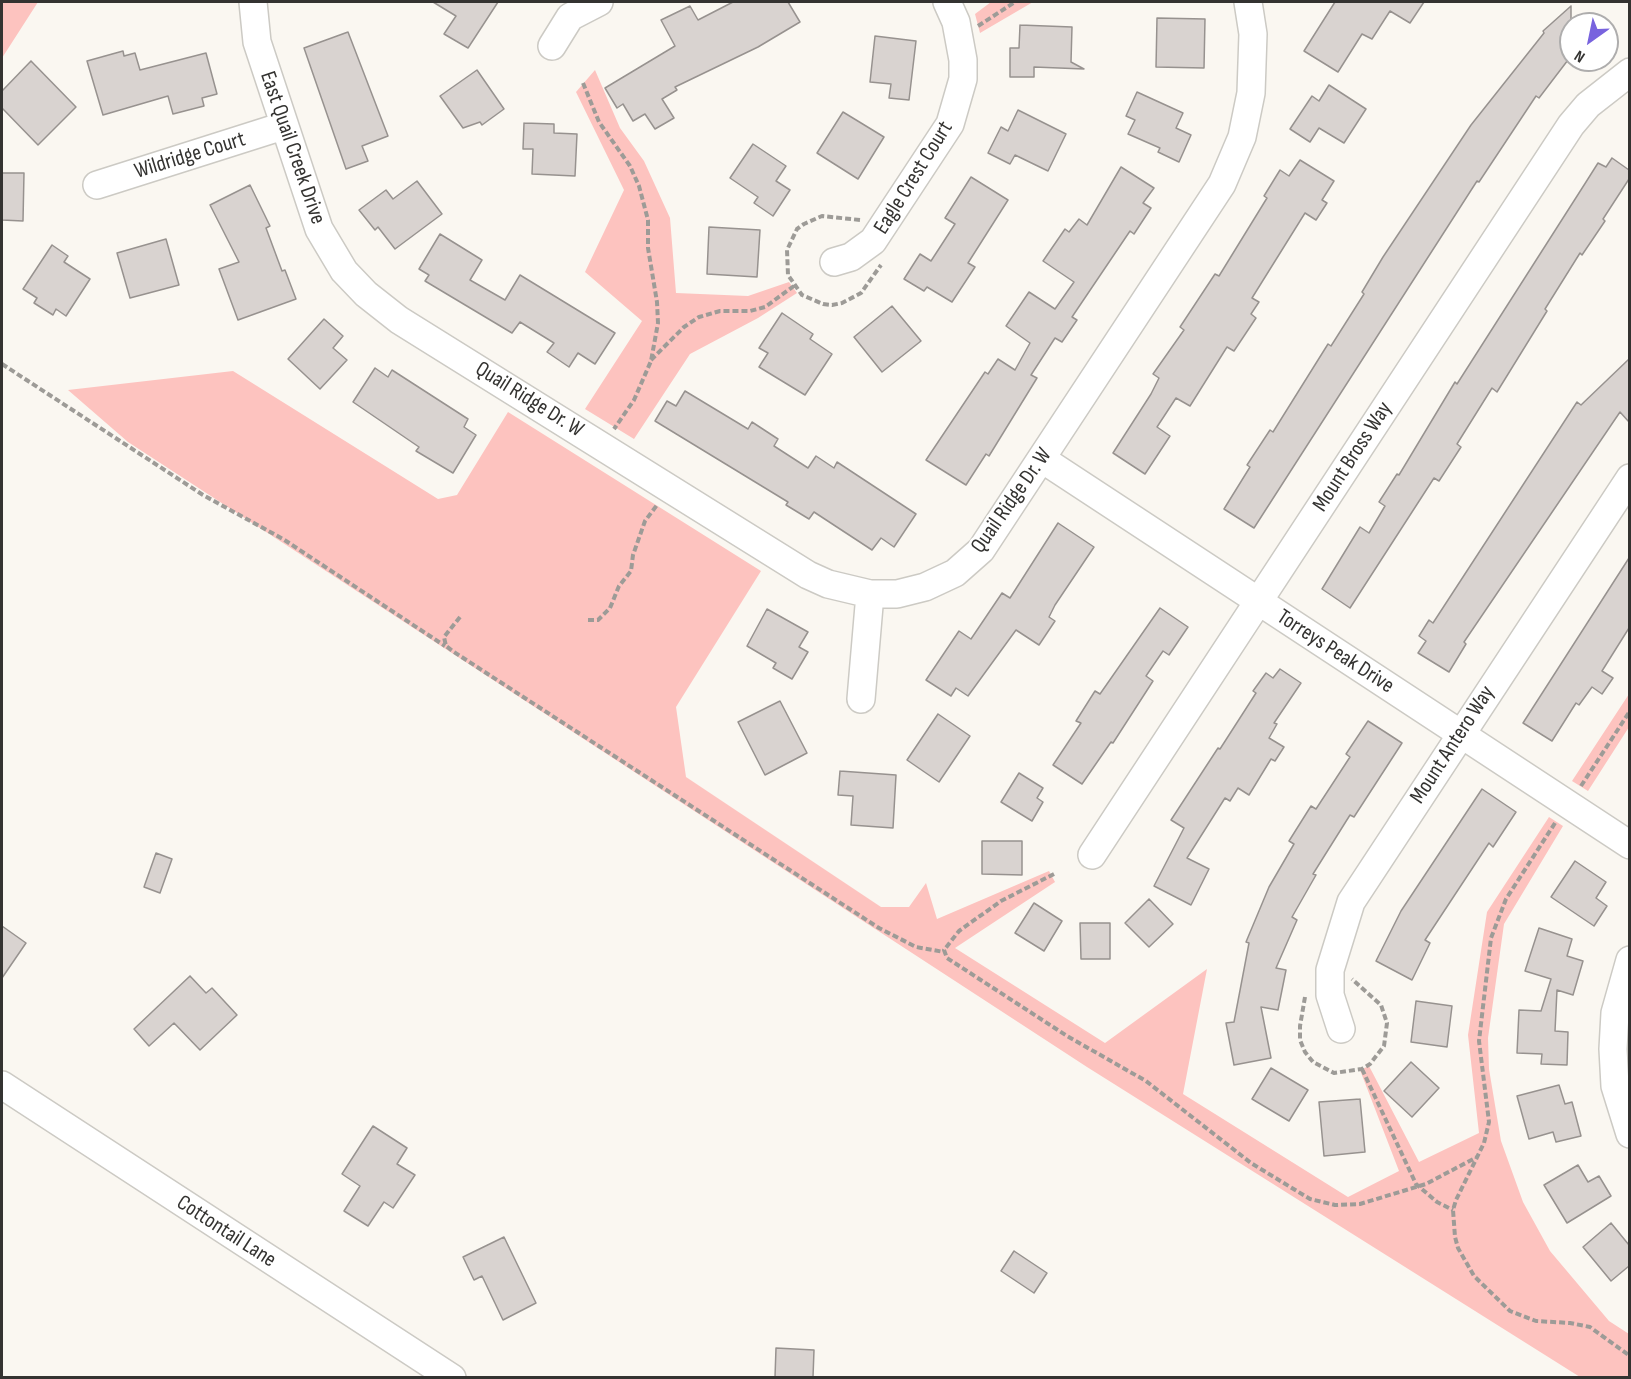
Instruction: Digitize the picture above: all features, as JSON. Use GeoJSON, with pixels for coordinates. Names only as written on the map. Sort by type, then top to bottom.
{"type":"FeatureCollection","features":[{"type":"Feature","properties":{"kind":"street","name":"East Quail Creek Drive"},"geometry":{"type":"LineString","coordinates":[[254,2],[257,42],[319,229],[337,261],[356,284]]}},
{"type":"Feature","properties":{"kind":"street"},"geometry":{"type":"LineString","coordinates":[[552,46],[570,17],[599,2]]}},
{"type":"Feature","properties":{"kind":"street","name":"Eagle Crest Court"},"geometry":{"type":"LineString","coordinates":[[834,262],[851,257],[873,242],[950,124],[963,79],[963,60],[956,22],[947,2]]}},
{"type":"Feature","properties":{"kind":"street","name":"Quail Ridge Dr. W"},"geometry":{"type":"LineString","coordinates":[[356,284],[399,320],[808,575],[828,584],[870,594],[915,590],[937,583],[964,566],[981,550],[1222,184],[1244,130],[1251,93],[1253,34],[1248,2]]}},
{"type":"Feature","properties":{"kind":"street","name":"Mount Bross Way"},"geometry":{"type":"LineString","coordinates":[[1092,855],[1571,125],[1588,105],[1629,72]]}},
{"type":"Feature","properties":{"kind":"street","name":"Wildridge Court"},"geometry":{"type":"LineString","coordinates":[[97,185],[283,126]]}},
{"type":"Feature","properties":{"kind":"street","name":"Torreys Peak Drive"},"geometry":{"type":"LineString","coordinates":[[1042,459],[1629,844]]}},
{"type":"Feature","properties":{"kind":"street","name":"Mount Antero Way"},"geometry":{"type":"LineString","coordinates":[[1341,1029],[1330,995],[1330,970],[1351,902],[1629,478]]}},
{"type":"Feature","properties":{"kind":"street"},"geometry":{"type":"LineString","coordinates":[[861,699],[870,594]]}},
{"type":"Feature","properties":{"kind":"street"},"geometry":{"type":"LineString","coordinates":[[1629,960],[1615,1013],[1613,1062],[1618,1096],[1629,1134]]}},
{"type":"Feature","properties":{"kind":"street","name":"Cottontail Lane"},"geometry":{"type":"LineString","coordinates":[[2,1085],[452,1377]]}},
{"type":"Feature","properties":{"kind":"path"},"geometry":{"type":"LineString","coordinates":[[977,27],[1015,2]]}},
{"type":"Feature","properties":{"kind":"path"},"geometry":{"type":"LineString","coordinates":[[583,83],[598,122],[630,166],[645,205],[648,220],[648,248],[658,314],[651,361],[634,400],[613,429]]}},
{"type":"Feature","properties":{"kind":"path"},"geometry":{"type":"LineString","coordinates":[[651,361],[684,327],[699,317],[720,310],[750,311],[765,307],[794,286]]}},
{"type":"Feature","properties":{"kind":"path"},"geometry":{"type":"LineString","coordinates":[[2,364],[203,495],[284,539],[879,928],[916,947],[944,951]]}},
{"type":"Feature","properties":{"kind":"path"},"geometry":{"type":"LineString","coordinates":[[588,620],[598,620],[610,608],[619,586],[631,571],[633,555],[645,521],[658,503]]}},
{"type":"Feature","properties":{"kind":"path"},"geometry":{"type":"LineString","coordinates":[[446,646],[444,637],[460,617]]}},
{"type":"Feature","properties":{"kind":"path"},"geometry":{"type":"LineString","coordinates":[[1580,788],[1629,711]]}},
{"type":"Feature","properties":{"kind":"path"},"geometry":{"type":"LineString","coordinates":[[1557,820],[1506,899],[1491,938],[1479,1041],[1489,1122],[1478,1157],[1460,1188],[1453,1210],[1458,1248],[1474,1276],[1510,1311],[1536,1322],[1570,1323],[1590,1328],[1629,1356]]}},
{"type":"Feature","properties":{"kind":"path"},"geometry":{"type":"LineString","coordinates":[[1054,874],[1001,901],[959,931],[946,944],[944,951],[947,958],[1067,1036],[1168,1096],[1224,1143],[1310,1199],[1345,1206],[1419,1186],[1478,1157]]}},
{"type":"Feature","properties":{"kind":"path"},"geometry":{"type":"LineString","coordinates":[[1362,1070],[1409,1172],[1419,1186],[1437,1202],[1453,1210]]}},
{"type":"Feature","properties":{"kind":"shaded area"},"geometry":{"type":"Polygon","coordinates":[[[2,2],[38,2],[2,58],[2,2]]]}},
{"type":"Feature","properties":{"kind":"shaded area"},"geometry":{"type":"Polygon","coordinates":[[[991,2],[1033,2],[980,33],[975,14],[991,2]]]}},
{"type":"Feature","properties":{"kind":"shaded area"},"geometry":{"type":"Polygon","coordinates":[[[595,70],[620,128],[644,161],[670,218],[676,293],[748,296],[789,282],[797,293],[758,318],[690,354],[634,439],[585,409],[642,321],[585,272],[624,190],[576,92],[595,70]]]}},
{"type":"Feature","properties":{"kind":"shaded area"},"geometry":{"type":"Polygon","coordinates":[[[233,371],[438,499],[457,495],[508,412],[761,571],[676,707],[686,777],[881,907],[909,907],[926,883],[937,919],[1049,871],[1055,882],[955,948],[1105,1043],[1207,969],[1183,1094],[1348,1197],[1399,1171],[1360,1070],[1369,1066],[1419,1162],[1479,1133],[1468,1035],[1487,912],[1549,817],[1563,826],[1504,924],[1488,1038],[1489,1069],[1501,1141],[1523,1202],[1550,1251],[1609,1321],[1629,1334],[1629,1377],[1580,1377],[1087,1067],[128,442],[68,390],[233,371]]]}},
{"type":"Feature","properties":{"kind":"shaded area"},"geometry":{"type":"Polygon","coordinates":[[[1629,694],[1629,727],[1588,791],[1572,781],[1629,694]]]}},
{"type":"Feature","properties":{"kind":"building"},"geometry":{"type":"Polygon","coordinates":[[[433,2],[498,2],[468,48],[444,34],[456,16],[433,2]]]}},
{"type":"Feature","properties":{"kind":"building"},"geometry":{"type":"Polygon","coordinates":[[[733,2],[788,2],[800,22],[758,47],[675,87],[677,90],[662,99],[674,118],[655,129],[645,114],[633,121],[623,104],[617,108],[605,88],[675,46],[661,20],[690,6],[698,20],[733,2]]]}},
{"type":"Feature","properties":{"kind":"building"},"geometry":{"type":"Polygon","coordinates":[[[1335,2],[1424,2],[1410,23],[1390,11],[1372,39],[1362,34],[1338,72],[1304,51],[1335,2]]]}},
{"type":"Feature","properties":{"kind":"building"},"geometry":{"type":"Polygon","coordinates":[[[1559,17],[1559,72],[1539,98],[1536,96],[1479,182],[1477,181],[1254,528],[1224,509],[1250,467],[1247,465],[1270,430],[1273,432],[1328,344],[1331,346],[1364,294],[1362,292],[1383,257],[1471,125],[1544,33],[1543,31],[1559,17]]]}},
{"type":"Feature","properties":{"kind":"building"},"geometry":{"type":"Polygon","coordinates":[[[1157,18],[1205,19],[1204,68],[1156,67],[1157,18]]]}},
{"type":"Feature","properties":{"kind":"building"},"geometry":{"type":"Polygon","coordinates":[[[1020,25],[1072,27],[1071,62],[1084,69],[1034,67],[1034,77],[1010,77],[1010,48],[1019,48],[1020,25]]]}},
{"type":"Feature","properties":{"kind":"building"},"geometry":{"type":"Polygon","coordinates":[[[348,32],[388,136],[362,146],[368,161],[346,169],[304,48],[348,32]]]}},
{"type":"Feature","properties":{"kind":"building"},"geometry":{"type":"Polygon","coordinates":[[[875,36],[916,41],[909,100],[889,98],[891,84],[870,82],[875,36]]]}},
{"type":"Feature","properties":{"kind":"building"},"geometry":{"type":"Polygon","coordinates":[[[123,51],[124,56],[135,53],[140,70],[206,53],[217,94],[202,98],[204,106],[173,114],[168,96],[103,115],[87,61],[123,51]]]}},
{"type":"Feature","properties":{"kind":"building"},"geometry":{"type":"Polygon","coordinates":[[[31,61],[76,107],[38,145],[2,108],[2,91],[31,61]]]}},
{"type":"Feature","properties":{"kind":"building"},"geometry":{"type":"Polygon","coordinates":[[[477,70],[504,109],[482,125],[480,122],[463,128],[440,96],[477,70]]]}},
{"type":"Feature","properties":{"kind":"building"},"geometry":{"type":"Polygon","coordinates":[[[1329,85],[1366,109],[1344,143],[1319,128],[1310,142],[1290,129],[1312,96],[1319,101],[1329,85]]]}},
{"type":"Feature","properties":{"kind":"building"},"geometry":{"type":"Polygon","coordinates":[[[1137,92],[1183,113],[1176,128],[1191,135],[1179,162],[1158,152],[1160,148],[1128,134],[1135,120],[1126,116],[1137,92]]]}},
{"type":"Feature","properties":{"kind":"building"},"geometry":{"type":"Polygon","coordinates":[[[1018,110],[1066,134],[1048,171],[1015,155],[1010,164],[988,153],[1001,127],[1008,131],[1018,110]]]}},
{"type":"Feature","properties":{"kind":"building"},"geometry":{"type":"Polygon","coordinates":[[[843,112],[884,137],[858,179],[817,153],[843,112]]]}},
{"type":"Feature","properties":{"kind":"building"},"geometry":{"type":"Polygon","coordinates":[[[524,123],[554,124],[554,133],[577,134],[575,176],[532,174],[533,149],[523,149],[524,123]]]}},
{"type":"Feature","properties":{"kind":"building"},"geometry":{"type":"Polygon","coordinates":[[[753,144],[786,166],[776,181],[790,190],[773,216],[754,203],[758,197],[730,178],[753,144]]]}},
{"type":"Feature","properties":{"kind":"building"},"geometry":{"type":"Polygon","coordinates":[[[1612,158],[1629,170],[1629,179],[1603,219],[1605,221],[1582,255],[1580,253],[1497,392],[1492,388],[1457,444],[1461,447],[1439,481],[1434,478],[1350,608],[1322,589],[1360,527],[1369,533],[1385,506],[1379,502],[1397,474],[1399,475],[1455,382],[1457,384],[1598,163],[1606,167],[1612,158]]]}},
{"type":"Feature","properties":{"kind":"building"},"geometry":{"type":"Polygon","coordinates":[[[1300,160],[1334,181],[1322,200],[1327,203],[1316,220],[1305,213],[1252,298],[1259,302],[1251,314],[1256,318],[1234,351],[1227,347],[1190,406],[1176,398],[1157,427],[1170,436],[1145,474],[1113,453],[1151,394],[1159,378],[1153,374],[1184,330],[1180,327],[1215,274],[1219,276],[1267,198],[1264,196],[1280,170],[1289,176],[1300,160]]]}},
{"type":"Feature","properties":{"kind":"building"},"geometry":{"type":"Polygon","coordinates":[[[1121,167],[1154,188],[1143,203],[1151,208],[1134,234],[1130,231],[1072,317],[1077,320],[1062,342],[1055,338],[1031,375],[1037,378],[989,456],[986,454],[966,485],[926,460],[985,372],[988,374],[998,359],[1015,370],[1030,343],[1006,326],[1029,292],[1055,309],[1074,282],[1043,261],[1065,229],[1069,232],[1079,219],[1087,225],[1121,167]]]}},
{"type":"Feature","properties":{"kind":"building"},"geometry":{"type":"Polygon","coordinates":[[[2,173],[24,173],[23,221],[2,220],[2,173]]]}},
{"type":"Feature","properties":{"kind":"building"},"geometry":{"type":"Polygon","coordinates":[[[971,177],[1008,200],[968,263],[975,267],[952,302],[927,287],[924,291],[904,279],[920,254],[931,261],[955,224],[945,218],[971,177]]]}},
{"type":"Feature","properties":{"kind":"building"},"geometry":{"type":"Polygon","coordinates":[[[417,181],[442,214],[395,249],[378,227],[375,230],[359,210],[386,190],[393,199],[417,181]]]}},
{"type":"Feature","properties":{"kind":"building"},"geometry":{"type":"Polygon","coordinates":[[[250,185],[270,226],[266,228],[282,271],[285,270],[296,299],[238,320],[219,269],[239,262],[210,205],[250,185]]]}},
{"type":"Feature","properties":{"kind":"building"},"geometry":{"type":"Polygon","coordinates":[[[709,227],[760,230],[757,277],[707,274],[709,227]]]}},
{"type":"Feature","properties":{"kind":"building"},"geometry":{"type":"Polygon","coordinates":[[[440,234],[482,260],[470,280],[505,300],[520,275],[615,333],[595,364],[578,353],[569,367],[547,352],[554,343],[520,322],[512,333],[425,281],[429,275],[419,269],[440,234]]]}},
{"type":"Feature","properties":{"kind":"building"},"geometry":{"type":"Polygon","coordinates":[[[166,239],[179,285],[130,298],[117,253],[166,239]]]}},
{"type":"Feature","properties":{"kind":"building"},"geometry":{"type":"Polygon","coordinates":[[[52,245],[68,256],[64,262],[90,279],[66,316],[56,309],[53,315],[34,303],[37,298],[23,289],[52,245]]]}},
{"type":"Feature","properties":{"kind":"building"},"geometry":{"type":"Polygon","coordinates":[[[892,306],[921,341],[882,372],[854,337],[892,306]]]}},
{"type":"Feature","properties":{"kind":"building"},"geometry":{"type":"Polygon","coordinates":[[[782,313],[813,334],[810,339],[832,354],[805,395],[759,367],[768,353],[759,348],[782,313]]]}},
{"type":"Feature","properties":{"kind":"building"},"geometry":{"type":"Polygon","coordinates":[[[324,319],[343,336],[333,348],[347,360],[320,389],[288,359],[324,319]]]}},
{"type":"Feature","properties":{"kind":"building"},"geometry":{"type":"Polygon","coordinates":[[[1629,359],[1629,422],[1620,412],[1464,642],[1466,644],[1449,672],[1418,653],[1426,641],[1419,636],[1429,620],[1433,623],[1577,402],[1581,405],[1629,359]]]}},
{"type":"Feature","properties":{"kind":"building"},"geometry":{"type":"Polygon","coordinates":[[[375,368],[388,377],[392,370],[468,419],[464,427],[476,435],[453,473],[416,451],[419,447],[353,402],[375,368]]]}},
{"type":"Feature","properties":{"kind":"building"},"geometry":{"type":"Polygon","coordinates":[[[685,391],[748,429],[752,422],[778,439],[774,446],[808,468],[816,456],[834,468],[837,462],[916,514],[894,547],[881,538],[872,550],[814,512],[809,519],[786,505],[788,502],[655,421],[667,401],[676,406],[685,391]]]}},
{"type":"Feature","properties":{"kind":"building"},"geometry":{"type":"Polygon","coordinates":[[[1058,523],[1094,547],[1055,605],[1049,617],[1055,621],[1039,645],[1016,630],[968,696],[956,688],[951,696],[926,680],[959,631],[971,639],[1002,593],[1010,598],[1058,523]]]}},
{"type":"Feature","properties":{"kind":"building"},"geometry":{"type":"Polygon","coordinates":[[[1629,558],[1629,628],[1602,671],[1613,678],[1602,694],[1592,687],[1579,705],[1576,703],[1552,741],[1523,723],[1629,558]]]}},
{"type":"Feature","properties":{"kind":"building"},"geometry":{"type":"Polygon","coordinates":[[[1160,608],[1188,627],[1169,655],[1163,651],[1146,676],[1153,681],[1113,743],[1111,742],[1082,784],[1053,765],[1081,723],[1076,721],[1095,691],[1100,694],[1160,608]]]}},
{"type":"Feature","properties":{"kind":"building"},"geometry":{"type":"Polygon","coordinates":[[[767,609],[808,632],[799,647],[808,652],[792,679],[773,668],[776,663],[747,646],[767,609]]]}},
{"type":"Feature","properties":{"kind":"building"},"geometry":{"type":"Polygon","coordinates":[[[1280,669],[1301,683],[1274,723],[1277,724],[1269,738],[1284,747],[1275,761],[1271,759],[1249,795],[1238,788],[1230,801],[1225,798],[1187,858],[1209,869],[1191,905],[1154,886],[1184,828],[1171,820],[1256,693],[1253,691],[1266,673],[1273,678],[1280,669]]]}},
{"type":"Feature","properties":{"kind":"building"},"geometry":{"type":"Polygon","coordinates":[[[780,701],[807,753],[765,775],[738,722],[780,701]]]}},
{"type":"Feature","properties":{"kind":"building"},"geometry":{"type":"Polygon","coordinates":[[[938,714],[970,736],[939,782],[907,760],[938,714]]]}},
{"type":"Feature","properties":{"kind":"building"},"geometry":{"type":"Polygon","coordinates":[[[1368,721],[1402,743],[1354,817],[1350,815],[1313,874],[1316,875],[1292,917],[1297,920],[1276,968],[1286,970],[1278,1010],[1261,1007],[1271,1058],[1234,1065],[1226,1023],[1234,1022],[1249,943],[1246,942],[1269,887],[1294,844],[1289,841],[1311,806],[1316,809],[1350,757],[1346,754],[1368,721]]]}},
{"type":"Feature","properties":{"kind":"building"},"geometry":{"type":"Polygon","coordinates":[[[840,771],[896,775],[893,828],[851,825],[853,796],[838,795],[840,771]]]}},
{"type":"Feature","properties":{"kind":"building"},"geometry":{"type":"Polygon","coordinates":[[[1019,773],[1043,788],[1037,798],[1043,802],[1032,821],[1001,802],[1019,773]]]}},
{"type":"Feature","properties":{"kind":"building"},"geometry":{"type":"Polygon","coordinates":[[[1482,789],[1516,812],[1493,847],[1489,843],[1425,940],[1430,943],[1412,980],[1376,961],[1401,911],[1482,789]]]}},
{"type":"Feature","properties":{"kind":"building"},"geometry":{"type":"Polygon","coordinates":[[[982,841],[1022,841],[1022,875],[982,874],[982,841]]]}},
{"type":"Feature","properties":{"kind":"building"},"geometry":{"type":"Polygon","coordinates":[[[156,853],[172,859],[160,893],[144,887],[156,853]]]}},
{"type":"Feature","properties":{"kind":"building"},"geometry":{"type":"Polygon","coordinates":[[[1575,861],[1606,882],[1596,898],[1607,906],[1594,926],[1551,897],[1575,861]]]}},
{"type":"Feature","properties":{"kind":"building"},"geometry":{"type":"Polygon","coordinates":[[[1149,899],[1173,924],[1149,947],[1125,923],[1149,899]]]}},
{"type":"Feature","properties":{"kind":"building"},"geometry":{"type":"Polygon","coordinates":[[[1034,903],[1062,921],[1044,951],[1015,933],[1034,903]]]}},
{"type":"Feature","properties":{"kind":"building"},"geometry":{"type":"Polygon","coordinates":[[[1080,923],[1110,923],[1110,959],[1081,959],[1080,923]]]}},
{"type":"Feature","properties":{"kind":"building"},"geometry":{"type":"Polygon","coordinates":[[[2,926],[26,943],[2,978],[2,926]]]}},
{"type":"Feature","properties":{"kind":"building"},"geometry":{"type":"Polygon","coordinates":[[[1539,928],[1572,939],[1567,956],[1583,961],[1573,995],[1557,990],[1555,1031],[1568,1032],[1567,1065],[1541,1064],[1542,1054],[1517,1053],[1519,1010],[1541,1011],[1551,979],[1525,971],[1539,928]]]}},
{"type":"Feature","properties":{"kind":"building"},"geometry":{"type":"Polygon","coordinates":[[[190,976],[206,993],[212,988],[237,1015],[200,1050],[174,1023],[149,1046],[134,1029],[190,976]]]}},
{"type":"Feature","properties":{"kind":"building"},"geometry":{"type":"Polygon","coordinates":[[[1416,1001],[1452,1006],[1447,1047],[1411,1042],[1416,1001]]]}},
{"type":"Feature","properties":{"kind":"building"},"geometry":{"type":"Polygon","coordinates":[[[1411,1062],[1439,1088],[1412,1117],[1384,1091],[1411,1062]]]}},
{"type":"Feature","properties":{"kind":"building"},"geometry":{"type":"Polygon","coordinates":[[[1271,1068],[1308,1090],[1289,1121],[1252,1099],[1271,1068]]]}},
{"type":"Feature","properties":{"kind":"building"},"geometry":{"type":"Polygon","coordinates":[[[1559,1085],[1565,1104],[1572,1102],[1581,1136],[1556,1142],[1553,1132],[1529,1139],[1517,1096],[1559,1085]]]}},
{"type":"Feature","properties":{"kind":"building"},"geometry":{"type":"Polygon","coordinates":[[[1360,1099],[1365,1152],[1324,1156],[1319,1102],[1360,1099]]]}},
{"type":"Feature","properties":{"kind":"building"},"geometry":{"type":"Polygon","coordinates":[[[373,1126],[407,1148],[397,1164],[415,1175],[393,1208],[384,1202],[368,1226],[344,1211],[360,1186],[342,1174],[373,1126]]]}},
{"type":"Feature","properties":{"kind":"building"},"geometry":{"type":"Polygon","coordinates":[[[1578,1165],[1588,1182],[1599,1176],[1611,1196],[1567,1223],[1544,1185],[1578,1165]]]}},
{"type":"Feature","properties":{"kind":"building"},"geometry":{"type":"Polygon","coordinates":[[[1611,1223],[1629,1245],[1629,1266],[1611,1281],[1583,1247],[1611,1223]]]}},
{"type":"Feature","properties":{"kind":"building"},"geometry":{"type":"Polygon","coordinates":[[[504,1237],[536,1303],[503,1320],[482,1276],[474,1280],[463,1257],[504,1237]]]}},
{"type":"Feature","properties":{"kind":"building"},"geometry":{"type":"Polygon","coordinates":[[[1014,1251],[1047,1273],[1034,1293],[1001,1271],[1014,1251]]]}},
{"type":"Feature","properties":{"kind":"building"},"geometry":{"type":"Polygon","coordinates":[[[776,1348],[814,1350],[813,1377],[775,1377],[776,1348]]]}}]}
